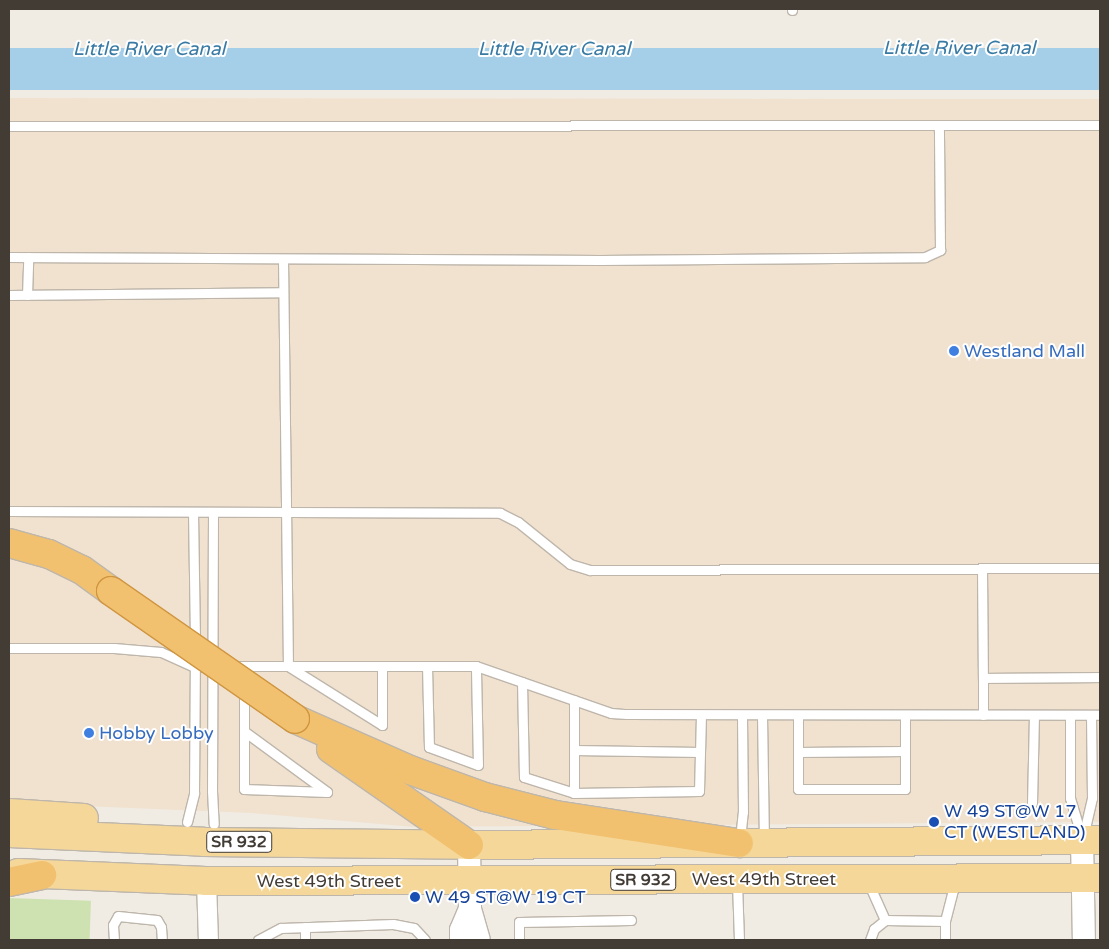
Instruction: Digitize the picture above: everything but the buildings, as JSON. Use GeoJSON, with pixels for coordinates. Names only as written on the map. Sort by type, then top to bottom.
{"type":"FeatureCollection","features":[{"type":"Feature","properties":{"kind":"highway"},"geometry":{"type":"LineString","coordinates":[[9,543],[49,554],[82,570],[295,719],[332,750],[469,845]]}},
{"type":"Feature","properties":{"kind":"highway"},"geometry":{"type":"LineString","coordinates":[[295,719],[410,770],[485,797],[555,815],[752,843]]}},
{"type":"Feature","properties":{"kind":"highway"},"geometry":{"type":"LineString","coordinates":[[9,882],[42,875]]}},
{"type":"Feature","properties":{"kind":"main road"},"geometry":{"type":"LineString","coordinates":[[9,813],[186,822],[348,834],[386,844]]}},
{"type":"Feature","properties":{"kind":"main road","name":"West 49th Street"},"geometry":{"type":"LineString","coordinates":[[9,833],[204,842],[469,845],[1091,840]]}},
{"type":"Feature","properties":{"kind":"main road","name":"West 49th Street"},"geometry":{"type":"LineString","coordinates":[[9,873],[206,881],[867,878],[956,880],[1092,878]]}},
{"type":"Feature","properties":{"kind":"street"},"geometry":{"type":"LineString","coordinates":[[1084,940],[1092,878],[1091,840]]}},
{"type":"Feature","properties":{"kind":"street"},"geometry":{"type":"LineString","coordinates":[[469,845],[470,909],[479,940]]}},
{"type":"Feature","properties":{"kind":"street"},"geometry":{"type":"LineString","coordinates":[[206,881],[208,940]]}},
{"type":"Feature","properties":{"kind":"street"},"geometry":{"type":"LineString","coordinates":[[461,940],[461,930],[470,909]]}},
{"type":"Feature","properties":{"kind":"lane"},"geometry":{"type":"LineString","coordinates":[[9,257],[600,260],[935,255],[940,250],[939,125]]}},
{"type":"Feature","properties":{"kind":"lane"},"geometry":{"type":"LineString","coordinates":[[9,126],[1100,125]]}},
{"type":"Feature","properties":{"kind":"lane"},"geometry":{"type":"LineString","coordinates":[[28,257],[28,295]]}},
{"type":"Feature","properties":{"kind":"lane"},"geometry":{"type":"LineString","coordinates":[[283,259],[284,512],[288,666]]}},
{"type":"Feature","properties":{"kind":"lane"},"geometry":{"type":"LineString","coordinates":[[9,295],[283,292]]}},
{"type":"Feature","properties":{"kind":"lane"},"geometry":{"type":"LineString","coordinates":[[9,511],[500,513],[518,522],[570,564],[590,570],[1100,568]]}},
{"type":"Feature","properties":{"kind":"lane"},"geometry":{"type":"LineString","coordinates":[[186,822],[194,793],[193,512]]}},
{"type":"Feature","properties":{"kind":"lane"},"geometry":{"type":"LineString","coordinates":[[213,512],[214,824]]}},
{"type":"Feature","properties":{"kind":"lane"},"geometry":{"type":"LineString","coordinates":[[982,569],[983,715]]}},
{"type":"Feature","properties":{"kind":"lane"},"geometry":{"type":"LineString","coordinates":[[9,648],[114,648],[161,652],[195,667],[476,666],[611,713],[701,715],[1096,715],[1091,840]]}},
{"type":"Feature","properties":{"kind":"lane"},"geometry":{"type":"LineString","coordinates":[[244,666],[244,732],[244,790],[328,792],[244,732]]}},
{"type":"Feature","properties":{"kind":"lane"},"geometry":{"type":"LineString","coordinates":[[288,666],[382,725],[382,666]]}},
{"type":"Feature","properties":{"kind":"lane"},"geometry":{"type":"LineString","coordinates":[[427,666],[429,747],[478,765],[476,666]]}},
{"type":"Feature","properties":{"kind":"lane"},"geometry":{"type":"LineString","coordinates":[[983,678],[1100,677]]}},
{"type":"Feature","properties":{"kind":"lane"},"geometry":{"type":"LineString","coordinates":[[522,682],[524,776],[574,793],[699,791],[701,715]]}},
{"type":"Feature","properties":{"kind":"lane"},"geometry":{"type":"LineString","coordinates":[[574,700],[574,793]]}},
{"type":"Feature","properties":{"kind":"lane"},"geometry":{"type":"LineString","coordinates":[[742,715],[743,812],[752,843]]}},
{"type":"Feature","properties":{"kind":"lane"},"geometry":{"type":"LineString","coordinates":[[752,843],[762,715]]}},
{"type":"Feature","properties":{"kind":"lane"},"geometry":{"type":"LineString","coordinates":[[798,715],[798,789],[905,789],[905,715]]}},
{"type":"Feature","properties":{"kind":"lane"},"geometry":{"type":"LineString","coordinates":[[1032,803],[1034,715]]}},
{"type":"Feature","properties":{"kind":"lane"},"geometry":{"type":"LineString","coordinates":[[1070,715],[1070,798],[1091,840]]}},
{"type":"Feature","properties":{"kind":"lane"},"geometry":{"type":"LineString","coordinates":[[574,750],[700,752]]}},
{"type":"Feature","properties":{"kind":"lane"},"geometry":{"type":"LineString","coordinates":[[798,752],[905,752]]}},
{"type":"Feature","properties":{"kind":"lane"},"geometry":{"type":"LineString","coordinates":[[867,878],[885,920]]}},
{"type":"Feature","properties":{"kind":"lane"},"geometry":{"type":"LineString","coordinates":[[736,879],[739,940]]}},
{"type":"Feature","properties":{"kind":"lane"},"geometry":{"type":"LineString","coordinates":[[945,940],[945,922],[956,880]]}},
{"type":"Feature","properties":{"kind":"lane"},"geometry":{"type":"LineString","coordinates":[[114,940],[113,925],[118,916],[157,920],[161,927],[162,940]]}},
{"type":"Feature","properties":{"kind":"lane"},"geometry":{"type":"LineString","coordinates":[[519,940],[519,922],[631,920]]}},
{"type":"Feature","properties":{"kind":"lane"},"geometry":{"type":"LineString","coordinates":[[870,940],[874,929],[885,920],[945,922]]}},
{"type":"Feature","properties":{"kind":"lane"},"geometry":{"type":"LineString","coordinates":[[258,940],[281,928],[393,924],[414,928],[425,940]]}},
{"type":"Feature","properties":{"kind":"lane"},"geometry":{"type":"LineString","coordinates":[[305,927],[305,940]]}},
{"type":"Feature","properties":{"kind":"shaded area"},"geometry":{"type":"Polygon","coordinates":[[[9,98],[1100,99],[1100,822],[414,827],[251,813],[9,803],[9,98]]]}},
{"type":"Feature","properties":{"kind":"green space"},"geometry":{"type":"Polygon","coordinates":[[[9,898],[91,901],[90,940],[9,940],[9,898]]]}},
{"type":"Feature","properties":{"kind":"water","name":"Little River Canal"},"geometry":{"type":"Polygon","coordinates":[[[9,48],[1100,48],[1100,90],[9,90],[9,48]]]}},
{"type":"Feature","properties":{"kind":"place","name":"Westland Mall"},"geometry":{"type":"Point","coordinates":[954,351]}},
{"type":"Feature","properties":{"kind":"place","name":"Hobby Lobby"},"geometry":{"type":"Point","coordinates":[89,733]}},
{"type":"Feature","properties":{"kind":"place","name":"W 49 ST@W 17 CT (WESTLAND)"},"geometry":{"type":"Point","coordinates":[934,822]}},
{"type":"Feature","properties":{"kind":"place","name":"W 49 ST@W 19 CT"},"geometry":{"type":"Point","coordinates":[415,897]}}]}
